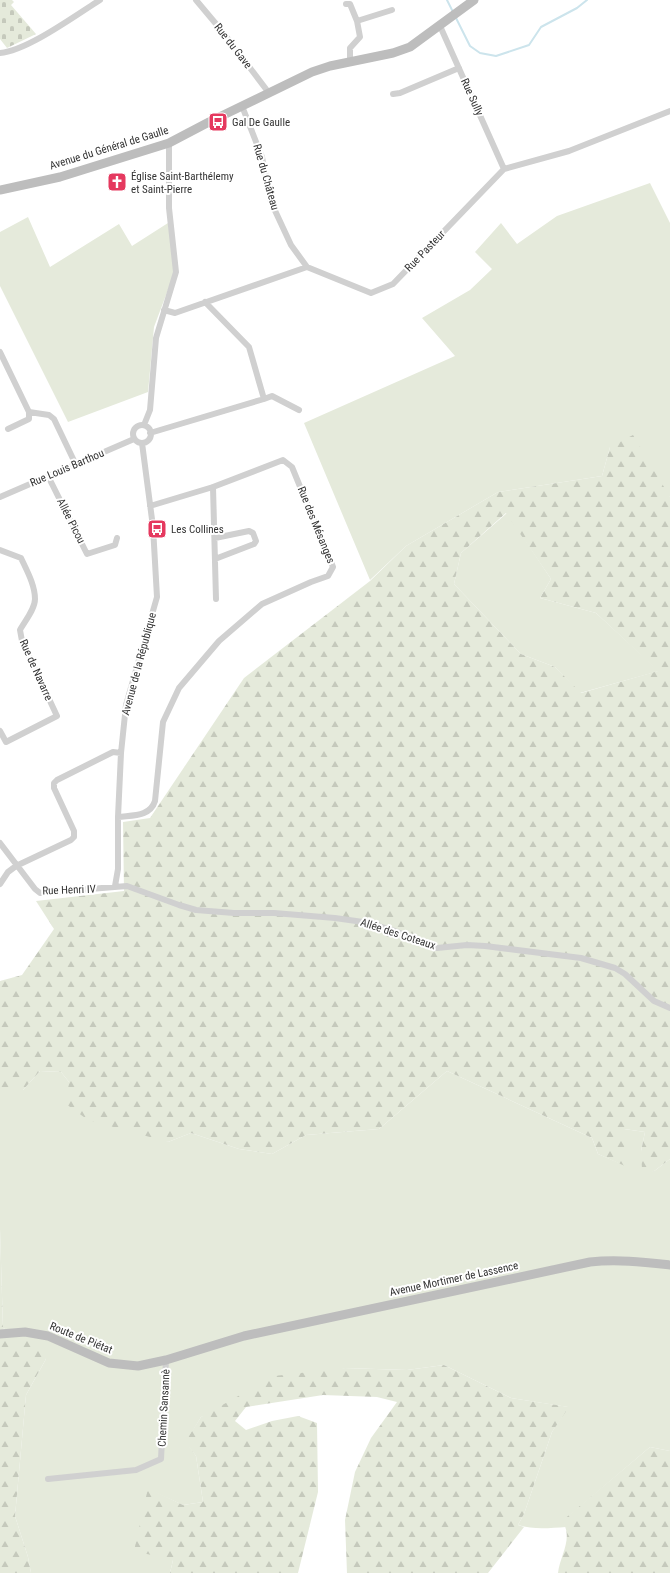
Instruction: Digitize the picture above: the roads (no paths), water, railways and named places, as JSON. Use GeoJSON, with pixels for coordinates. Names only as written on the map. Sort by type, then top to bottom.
{"type":"FeatureCollection","features":[{"type":"Feature","properties":{"kind":"street"},"geometry":{"type":"LineString","coordinates":[[0,53],[10,52],[46,34],[100,0]]}},
{"type":"Feature","properties":{"kind":"street","name":"Rue du Gave"},"geometry":{"type":"LineString","coordinates":[[196,0],[222,30],[270,93]]}},
{"type":"Feature","properties":{"kind":"street","name":"Avenue du Général de Gaulle"},"geometry":{"type":"LineString","coordinates":[[0,190],[60,177],[169,143],[312,72],[350,61],[393,53],[410,47],[474,0]]}},
{"type":"Feature","properties":{"kind":"street"},"geometry":{"type":"LineString","coordinates":[[346,4],[350,4],[357,21],[360,37],[350,48],[350,61]]}},
{"type":"Feature","properties":{"kind":"street"},"geometry":{"type":"LineString","coordinates":[[357,21],[392,10]]}},
{"type":"Feature","properties":{"kind":"street","name":"Rue Sully"},"geometry":{"type":"LineString","coordinates":[[440,26],[504,169]]}},
{"type":"Feature","properties":{"kind":"street"},"geometry":{"type":"LineString","coordinates":[[393,94],[400,93],[459,68]]}},
{"type":"Feature","properties":{"kind":"street","name":"Rue du Château"},"geometry":{"type":"LineString","coordinates":[[242,106],[262,157],[271,202],[291,245],[307,267]]}},
{"type":"Feature","properties":{"kind":"street"},"geometry":{"type":"LineString","coordinates":[[504,169],[569,151],[670,111]]}},
{"type":"Feature","properties":{"kind":"street"},"geometry":{"type":"LineString","coordinates":[[144,425],[150,410],[156,338],[176,272],[169,208],[169,143]]}},
{"type":"Feature","properties":{"kind":"street","name":"Rue Pasteur"},"geometry":{"type":"LineString","coordinates":[[307,267],[371,294],[392,284],[504,169]]}},
{"type":"Feature","properties":{"kind":"street"},"geometry":{"type":"LineString","coordinates":[[164,310],[175,313],[307,267]]}},
{"type":"Feature","properties":{"kind":"street"},"geometry":{"type":"LineString","coordinates":[[205,302],[249,347],[264,399]]}},
{"type":"Feature","properties":{"kind":"street"},"geometry":{"type":"LineString","coordinates":[[0,352],[28,412],[29,418],[8,429]]}},
{"type":"Feature","properties":{"kind":"street"},"geometry":{"type":"LineString","coordinates":[[150,433],[272,396],[298,410]]}},
{"type":"Feature","properties":{"kind":"street"},"geometry":{"type":"LineString","coordinates":[[28,412],[44,414],[54,419],[76,465]]}},
{"type":"Feature","properties":{"kind":"street"},"geometry":{"type":"LineString","coordinates":[[139,425],[144,425],[148,428],[150,433],[147,441],[142,443],[134,439],[132,434],[134,428],[139,425]]}},
{"type":"Feature","properties":{"kind":"street","name":"Rue Louis Barthou"},"geometry":{"type":"LineString","coordinates":[[0,497],[134,439]]}},
{"type":"Feature","properties":{"kind":"street","name":"Avenue de la République"},"geometry":{"type":"LineString","coordinates":[[115,886],[118,869],[118,817],[121,753],[126,705],[157,597],[150,506],[142,443]]}},
{"type":"Feature","properties":{"kind":"street","name":"Rue des Mésanges"},"geometry":{"type":"LineString","coordinates":[[118,817],[148,812],[153,807],[155,801],[163,722],[179,688],[219,641],[262,604],[328,576],[333,567],[292,467],[283,460],[213,487],[150,506]]}},
{"type":"Feature","properties":{"kind":"street","name":"Allée Picou"},"geometry":{"type":"LineString","coordinates":[[48,476],[87,554],[115,546],[117,538]]}},
{"type":"Feature","properties":{"kind":"street"},"geometry":{"type":"LineString","coordinates":[[213,487],[216,599]]}},
{"type":"Feature","properties":{"kind":"street"},"geometry":{"type":"LineString","coordinates":[[215,538],[249,531],[253,533],[256,541],[254,544],[215,559]]}},
{"type":"Feature","properties":{"kind":"street","name":"Rue de Navarre"},"geometry":{"type":"LineString","coordinates":[[0,550],[21,558],[33,583],[36,600],[30,614],[20,630],[22,641],[57,716],[6,742],[0,731]]}},
{"type":"Feature","properties":{"kind":"street"},"geometry":{"type":"LineString","coordinates":[[0,884],[8,872],[16,866],[71,840],[74,837],[74,832],[54,788],[54,783],[57,780],[113,752],[121,753]]}},
{"type":"Feature","properties":{"kind":"street","name":"Rue Henri IV"},"geometry":{"type":"LineString","coordinates":[[0,843],[16,866],[40,893],[102,889],[115,886]]}},
{"type":"Feature","properties":{"kind":"street","name":"Allée des Coteaux"},"geometry":{"type":"LineString","coordinates":[[115,886],[127,886],[196,910],[234,913],[274,913],[363,922],[392,930],[437,948],[467,945],[485,946],[581,958],[615,968],[625,974],[654,1001],[670,1008]]}},
{"type":"Feature","properties":{"kind":"street","name":"Avenue Mortimer de Lassence"},"geometry":{"type":"LineString","coordinates":[[244,1336],[590,1262],[623,1260],[670,1265]]}},
{"type":"Feature","properties":{"kind":"street","name":"Route de Piétat"},"geometry":{"type":"LineString","coordinates":[[0,1334],[25,1332],[48,1336],[109,1363],[138,1366],[166,1360],[244,1336]]}},
{"type":"Feature","properties":{"kind":"street","name":"Chemin Sansannè"},"geometry":{"type":"LineString","coordinates":[[48,1479],[136,1470],[161,1459],[166,1360]]}},
{"type":"Feature","properties":{"kind":"waterway"},"geometry":{"type":"LineString","coordinates":[[447,0],[453,12]]}},
{"type":"Feature","properties":{"kind":"waterway"},"geometry":{"type":"LineString","coordinates":[[456,18],[470,46],[480,53],[496,56],[529,45],[541,27],[577,8],[587,0]]}},
{"type":"Feature","properties":{"kind":"place","name":"Gal De Gaulle"},"geometry":{"type":"Point","coordinates":[218,122]}},
{"type":"Feature","properties":{"kind":"place","name":"Église Saint-Barthélemy et Saint-Pierre"},"geometry":{"type":"Point","coordinates":[117,182]}},
{"type":"Feature","properties":{"kind":"place","name":"Les Collines"},"geometry":{"type":"Point","coordinates":[157,529]}}]}
